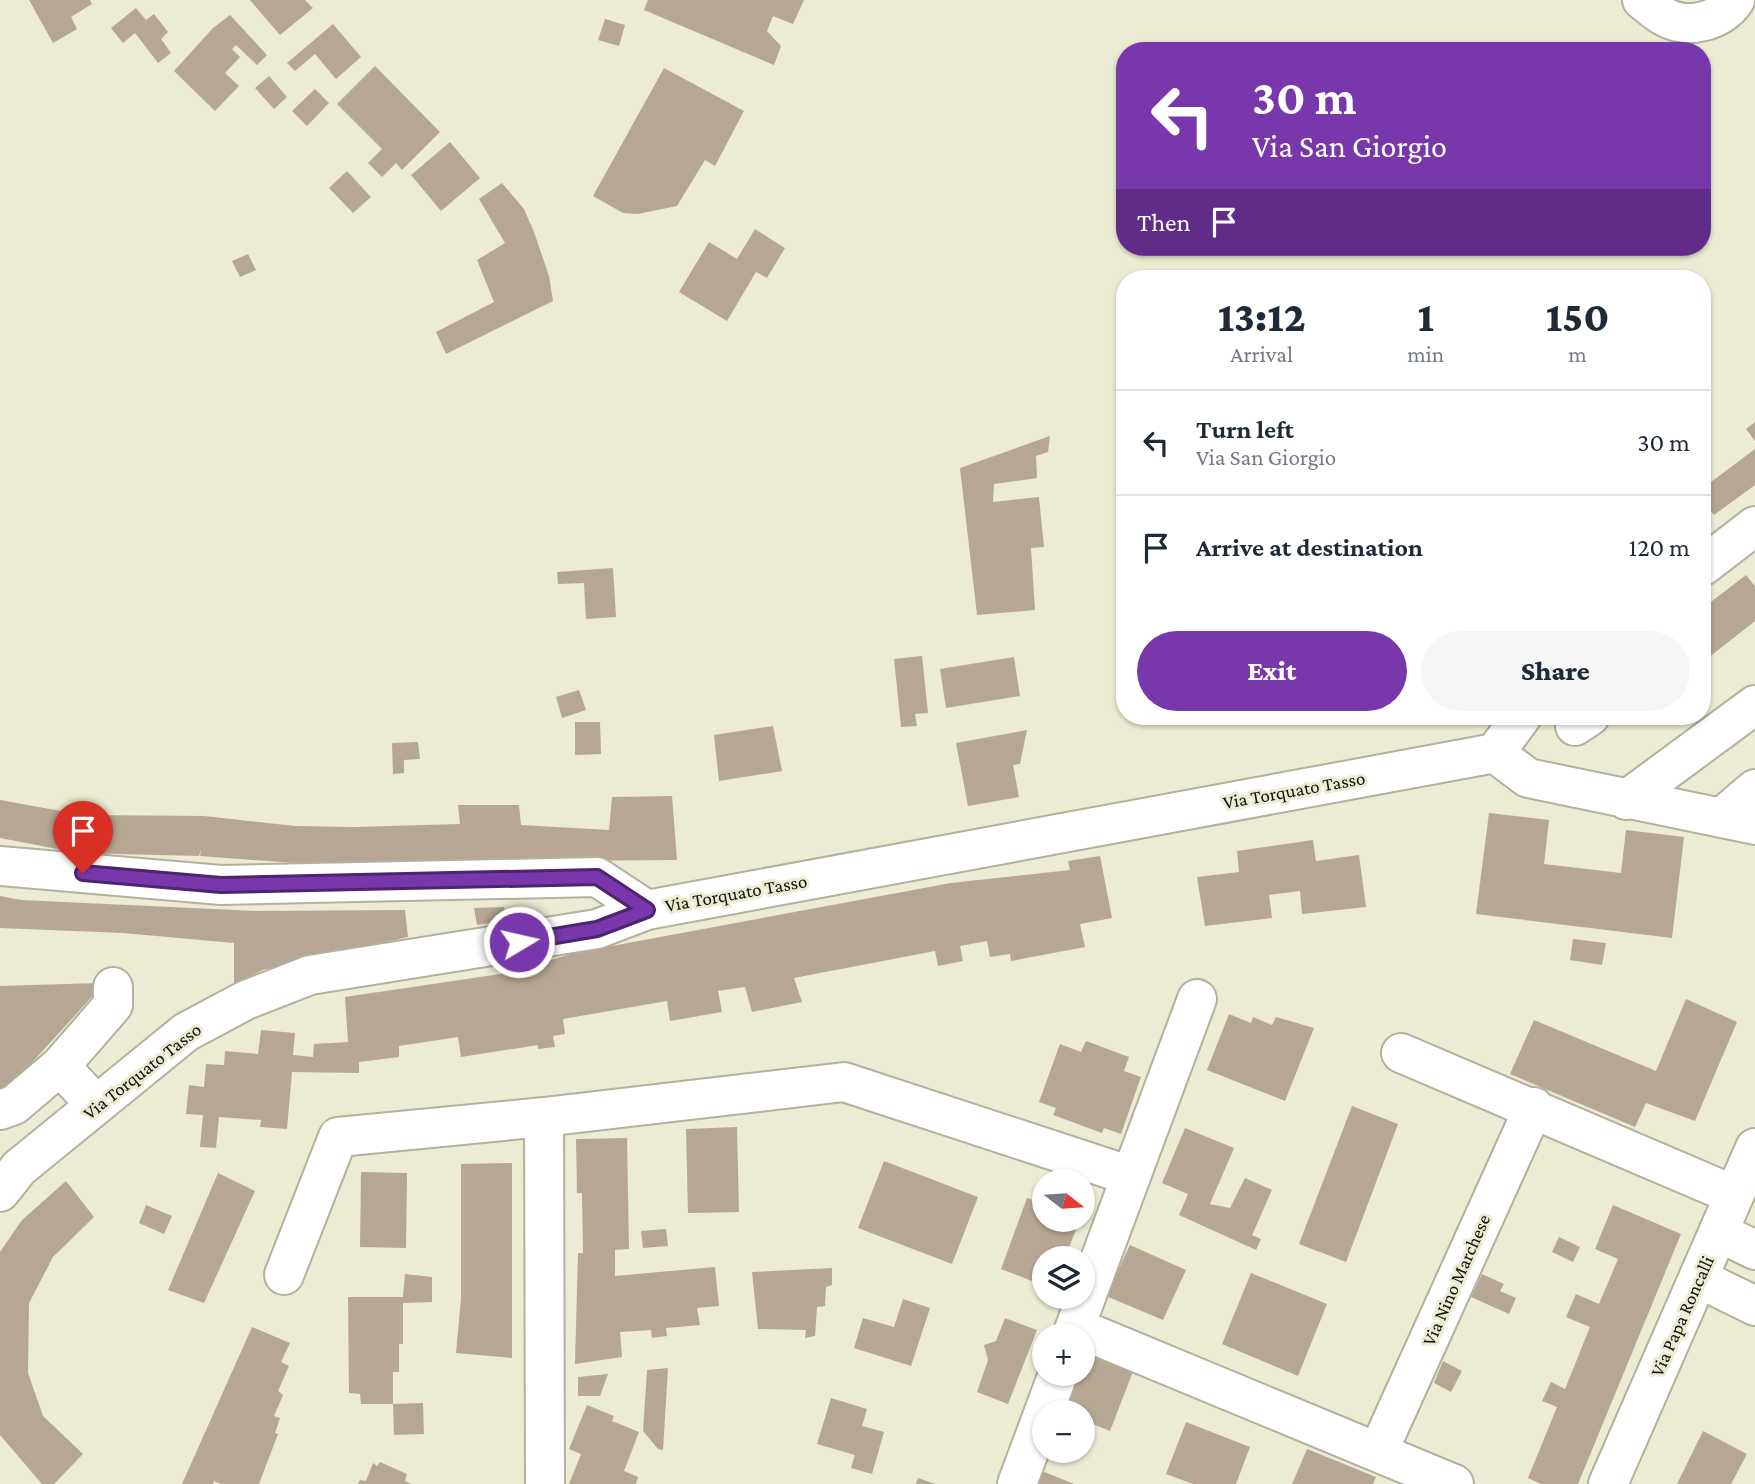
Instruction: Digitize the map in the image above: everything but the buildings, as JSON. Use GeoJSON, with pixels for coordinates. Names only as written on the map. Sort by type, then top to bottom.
{"type":"FeatureCollection","features":[{"type":"Feature","properties":{"kind":"street"},"geometry":{"type":"LineString","coordinates":[[1642,0],[1667,19],[1700,22],[1726,13],[1735,0]]}},
{"type":"Feature","properties":{"kind":"street"},"geometry":{"type":"LineString","coordinates":[[1711,560],[1755,526]]}},
{"type":"Feature","properties":{"kind":"street"},"geometry":{"type":"LineString","coordinates":[[1626,800],[1755,705]]}},
{"type":"Feature","properties":{"kind":"street"},"geometry":{"type":"LineString","coordinates":[[1515,725],[1495,753],[1528,778],[1738,821],[1755,789]]}},
{"type":"Feature","properties":{"kind":"street","name":"Via Torquato Tasso"},"geometry":{"type":"LineString","coordinates":[[0,1192],[19,1168],[186,1032],[246,1000],[310,975],[597,929],[647,910],[1495,753]]}},
{"type":"Feature","properties":{"kind":"street"},"geometry":{"type":"LineString","coordinates":[[0,866],[221,885],[597,877],[647,910]]}},
{"type":"Feature","properties":{"kind":"street"},"geometry":{"type":"LineString","coordinates":[[0,1110],[14,1105],[60,1066],[113,1005],[113,987]]}},
{"type":"Feature","properties":{"kind":"street"},"geometry":{"type":"LineString","coordinates":[[1076,1323],[1196,999]]}},
{"type":"Feature","properties":{"kind":"street"},"geometry":{"type":"LineString","coordinates":[[1401,1053],[1534,1107],[1734,1195]]}},
{"type":"Feature","properties":{"kind":"street"},"geometry":{"type":"LineString","coordinates":[[60,1066],[96,1105]]}},
{"type":"Feature","properties":{"kind":"street"},"geometry":{"type":"LineString","coordinates":[[284,1275],[338,1137],[544,1117],[844,1082],[1131,1176]]}},
{"type":"Feature","properties":{"kind":"street","name":"Via Nino Marchese"},"geometry":{"type":"LineString","coordinates":[[1378,1452],[1534,1107]]}},
{"type":"Feature","properties":{"kind":"street"},"geometry":{"type":"LineString","coordinates":[[544,1117],[545,1484]]}},
{"type":"Feature","properties":{"kind":"street","name":"Via Papa Roncalli"},"geometry":{"type":"LineString","coordinates":[[1608,1484],[1755,1148]]}},
{"type":"Feature","properties":{"kind":"street"},"geometry":{"type":"LineString","coordinates":[[1718,1232],[1755,1250]]}},
{"type":"Feature","properties":{"kind":"street"},"geometry":{"type":"LineString","coordinates":[[1698,1279],[1755,1306]]}},
{"type":"Feature","properties":{"kind":"street"},"geometry":{"type":"LineString","coordinates":[[1095,1340],[1454,1484]]}},
{"type":"Feature","properties":{"kind":"street"},"geometry":{"type":"LineString","coordinates":[[1017,1484],[1054,1386]]}},
{"type":"Feature","properties":{"kind":"route"},"geometry":{"type":"LineString","coordinates":[[83,873],[221,885],[597,877],[647,910],[597,929],[519,942]]}}]}
